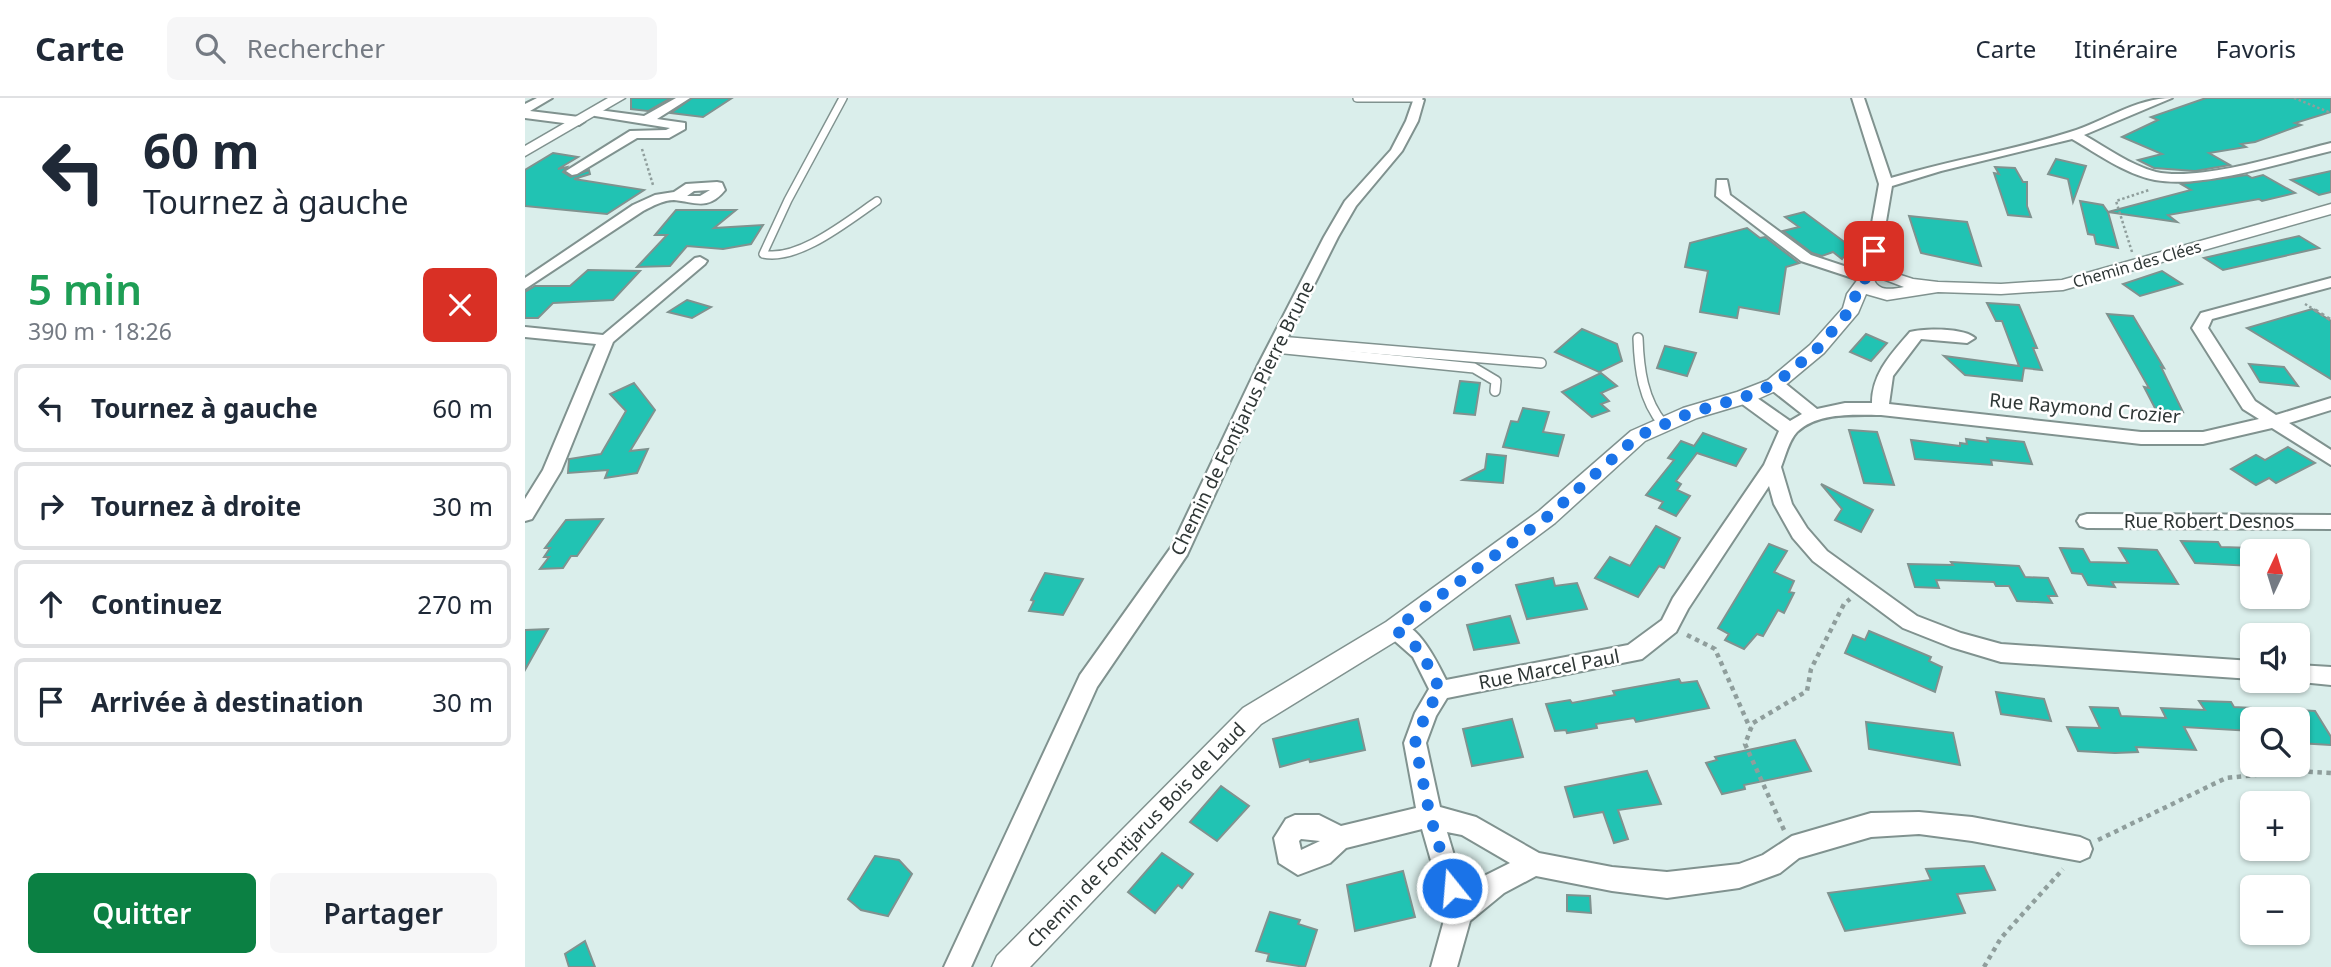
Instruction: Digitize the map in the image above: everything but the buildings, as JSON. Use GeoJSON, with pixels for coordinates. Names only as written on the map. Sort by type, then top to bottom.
{"type":"FeatureCollection","features":[{"type":"Feature","properties":{"kind":"street"},"geometry":{"type":"LineString","coordinates":[[526,113],[546,98]]}},
{"type":"Feature","properties":{"kind":"street"},"geometry":{"type":"LineString","coordinates":[[525,152],[618,98]]}},
{"type":"Feature","properties":{"kind":"street"},"geometry":{"type":"LineString","coordinates":[[637,138],[652,120],[684,98]]}},
{"type":"Feature","properties":{"kind":"street"},"geometry":{"type":"LineString","coordinates":[[1858,98],[1886,184],[1937,168],[2074,135],[2166,98]]}},
{"type":"Feature","properties":{"kind":"street","name":"Chemin de Fontjarus Pierre Brune"},"geometry":{"type":"LineString","coordinates":[[957,967],[1088,682],[1180,550],[1336,227],[1350,204],[1389,161],[1412,121],[1418,99]]}},
{"type":"Feature","properties":{"kind":"street"},"geometry":{"type":"LineString","coordinates":[[572,171],[637,138],[669,134],[681,126],[595,112]]}},
{"type":"Feature","properties":{"kind":"street"},"geometry":{"type":"LineString","coordinates":[[526,113],[579,121]]}},
{"type":"Feature","properties":{"kind":"street"},"geometry":{"type":"LineString","coordinates":[[2074,135],[2138,170],[2158,177],[2185,178],[2331,147]]}},
{"type":"Feature","properties":{"kind":"street"},"geometry":{"type":"LineString","coordinates":[[2149,190],[2158,177]]}},
{"type":"Feature","properties":{"kind":"street"},"geometry":{"type":"LineString","coordinates":[[1722,183],[1723,197],[1806,258],[1866,279],[1872,290],[1894,285],[1874,251]]}},
{"type":"Feature","properties":{"kind":"street"},"geometry":{"type":"LineString","coordinates":[[525,285],[638,208],[660,198],[678,196],[691,187],[705,184],[717,186],[718,190]]}},
{"type":"Feature","properties":{"kind":"street","name":"Chemin de Fontjarus Bois de Laud"},"geometry":{"type":"LineString","coordinates":[[1851,309],[1856,294],[1866,279],[1865,268],[1874,251],[1886,184]]}},
{"type":"Feature","properties":{"kind":"street","name":"Chemin des Clées"},"geometry":{"type":"LineString","coordinates":[[1894,285],[2001,289],[2063,285],[2331,209]]}},
{"type":"Feature","properties":{"kind":"street"},"geometry":{"type":"LineString","coordinates":[[525,513],[557,461],[605,340],[700,261]]}},
{"type":"Feature","properties":{"kind":"street"},"geometry":{"type":"LineString","coordinates":[[2331,282],[2206,316],[2200,328],[2249,405],[2331,459]]}},
{"type":"Feature","properties":{"kind":"street","name":"Chemin de Fontjarus Bois de Laud"},"geometry":{"type":"LineString","coordinates":[[1008,967],[1252,716],[1395,629],[1547,517],[1623,447],[1663,424],[1775,384],[1817,349],[1851,309],[1894,285]]}},
{"type":"Feature","properties":{"kind":"street"},"geometry":{"type":"LineString","coordinates":[[525,332],[605,340]]}},
{"type":"Feature","properties":{"kind":"street"},"geometry":{"type":"LineString","coordinates":[[1881,409],[1879,388],[1885,374],[1916,335],[1967,338]]}},
{"type":"Feature","properties":{"kind":"street"},"geometry":{"type":"LineString","coordinates":[[1775,384],[1814,415]]}},
{"type":"Feature","properties":{"kind":"street"},"geometry":{"type":"LineString","coordinates":[[1744,397],[1789,429]]}},
{"type":"Feature","properties":{"kind":"street","name":"Rue Raymond Crozier"},"geometry":{"type":"LineString","coordinates":[[1789,429],[1814,415],[1845,409],[1881,409],[2141,438],[2203,438],[2273,422],[2331,404]]}},
{"type":"Feature","properties":{"kind":"street","name":"Rue Marcel Paul"},"geometry":{"type":"LineString","coordinates":[[1440,690],[1634,653],[1669,626],[1680,604],[1772,467],[1789,429]]}},
{"type":"Feature","properties":{"kind":"street"},"geometry":{"type":"LineString","coordinates":[[1772,467],[1783,504],[1800,533],[1820,556],[1910,622],[1958,641],[2001,653],[2240,669]]}},
{"type":"Feature","properties":{"kind":"street","name":"Rue Robert Desnos"},"geometry":{"type":"LineString","coordinates":[[2087,521],[2331,522]]}},
{"type":"Feature","properties":{"kind":"street"},"geometry":{"type":"LineString","coordinates":[[1395,629],[1421,651],[1440,690],[1426,713],[1415,743],[1430,816],[1459,913],[1444,967]]}},
{"type":"Feature","properties":{"kind":"street"},"geometry":{"type":"LineString","coordinates":[[2310,675],[2331,676]]}},
{"type":"Feature","properties":{"kind":"street"},"geometry":{"type":"LineString","coordinates":[[1339,838],[1430,816],[1467,824],[1535,864],[1612,879],[1667,885],[1739,876],[1771,864],[1793,848],[1871,825],[1919,823],[1972,829],[2080,849]]}},
{"type":"Feature","properties":{"kind":"street"},"geometry":{"type":"LineString","coordinates":[[1459,913],[1495,884],[1535,864]]}},
{"type":"Feature","properties":{"kind":"lane"},"geometry":{"type":"LineString","coordinates":[[843,98],[788,200],[764,254],[768,257],[788,255],[877,201]]}},
{"type":"Feature","properties":{"kind":"lane"},"geometry":{"type":"LineString","coordinates":[[1357,98],[1418,99]]}},
{"type":"Feature","properties":{"kind":"lane"},"geometry":{"type":"LineString","coordinates":[[1638,338],[1638,356],[1654,415],[1663,424]]}},
{"type":"Feature","properties":{"kind":"lane"},"geometry":{"type":"LineString","coordinates":[[1277,345],[1541,363]]}},
{"type":"Feature","properties":{"kind":"lane"},"geometry":{"type":"LineString","coordinates":[[1277,345],[1474,368],[1496,382],[1495,391]]}},
{"type":"Feature","properties":{"kind":"path"},"geometry":{"type":"LineString","coordinates":[[2294,98],[2331,113]]}},
{"type":"Feature","properties":{"kind":"path"},"geometry":{"type":"LineString","coordinates":[[637,138],[654,190],[660,198]]}},
{"type":"Feature","properties":{"kind":"path"},"geometry":{"type":"LineString","coordinates":[[2146,260],[2131,251],[2116,201],[2149,190]]}},
{"type":"Feature","properties":{"kind":"path"},"geometry":{"type":"LineString","coordinates":[[2288,294],[2331,320]]}},
{"type":"Feature","properties":{"kind":"path"},"geometry":{"type":"LineString","coordinates":[[1793,848],[1745,744],[1753,723],[1807,691],[1811,668],[1844,604],[1863,589]]}},
{"type":"Feature","properties":{"kind":"path"},"geometry":{"type":"LineString","coordinates":[[1669,626],[1715,649],[1751,730]]}},
{"type":"Feature","properties":{"kind":"path"},"geometry":{"type":"LineString","coordinates":[[1984,967],[2001,938],[2080,849],[2227,778],[2294,771],[2331,773]]}},
{"type":"Feature","properties":{"kind":"route"},"geometry":{"type":"LineString","coordinates":[[1452,888],[1430,816],[1415,743],[1426,713],[1440,690],[1421,651],[1395,629],[1547,517],[1638,436],[1690,413],[1744,397],[1775,384],[1817,349],[1851,309],[1856,294],[1865,284],[1868,275],[1865,268],[1874,251]]}}]}
